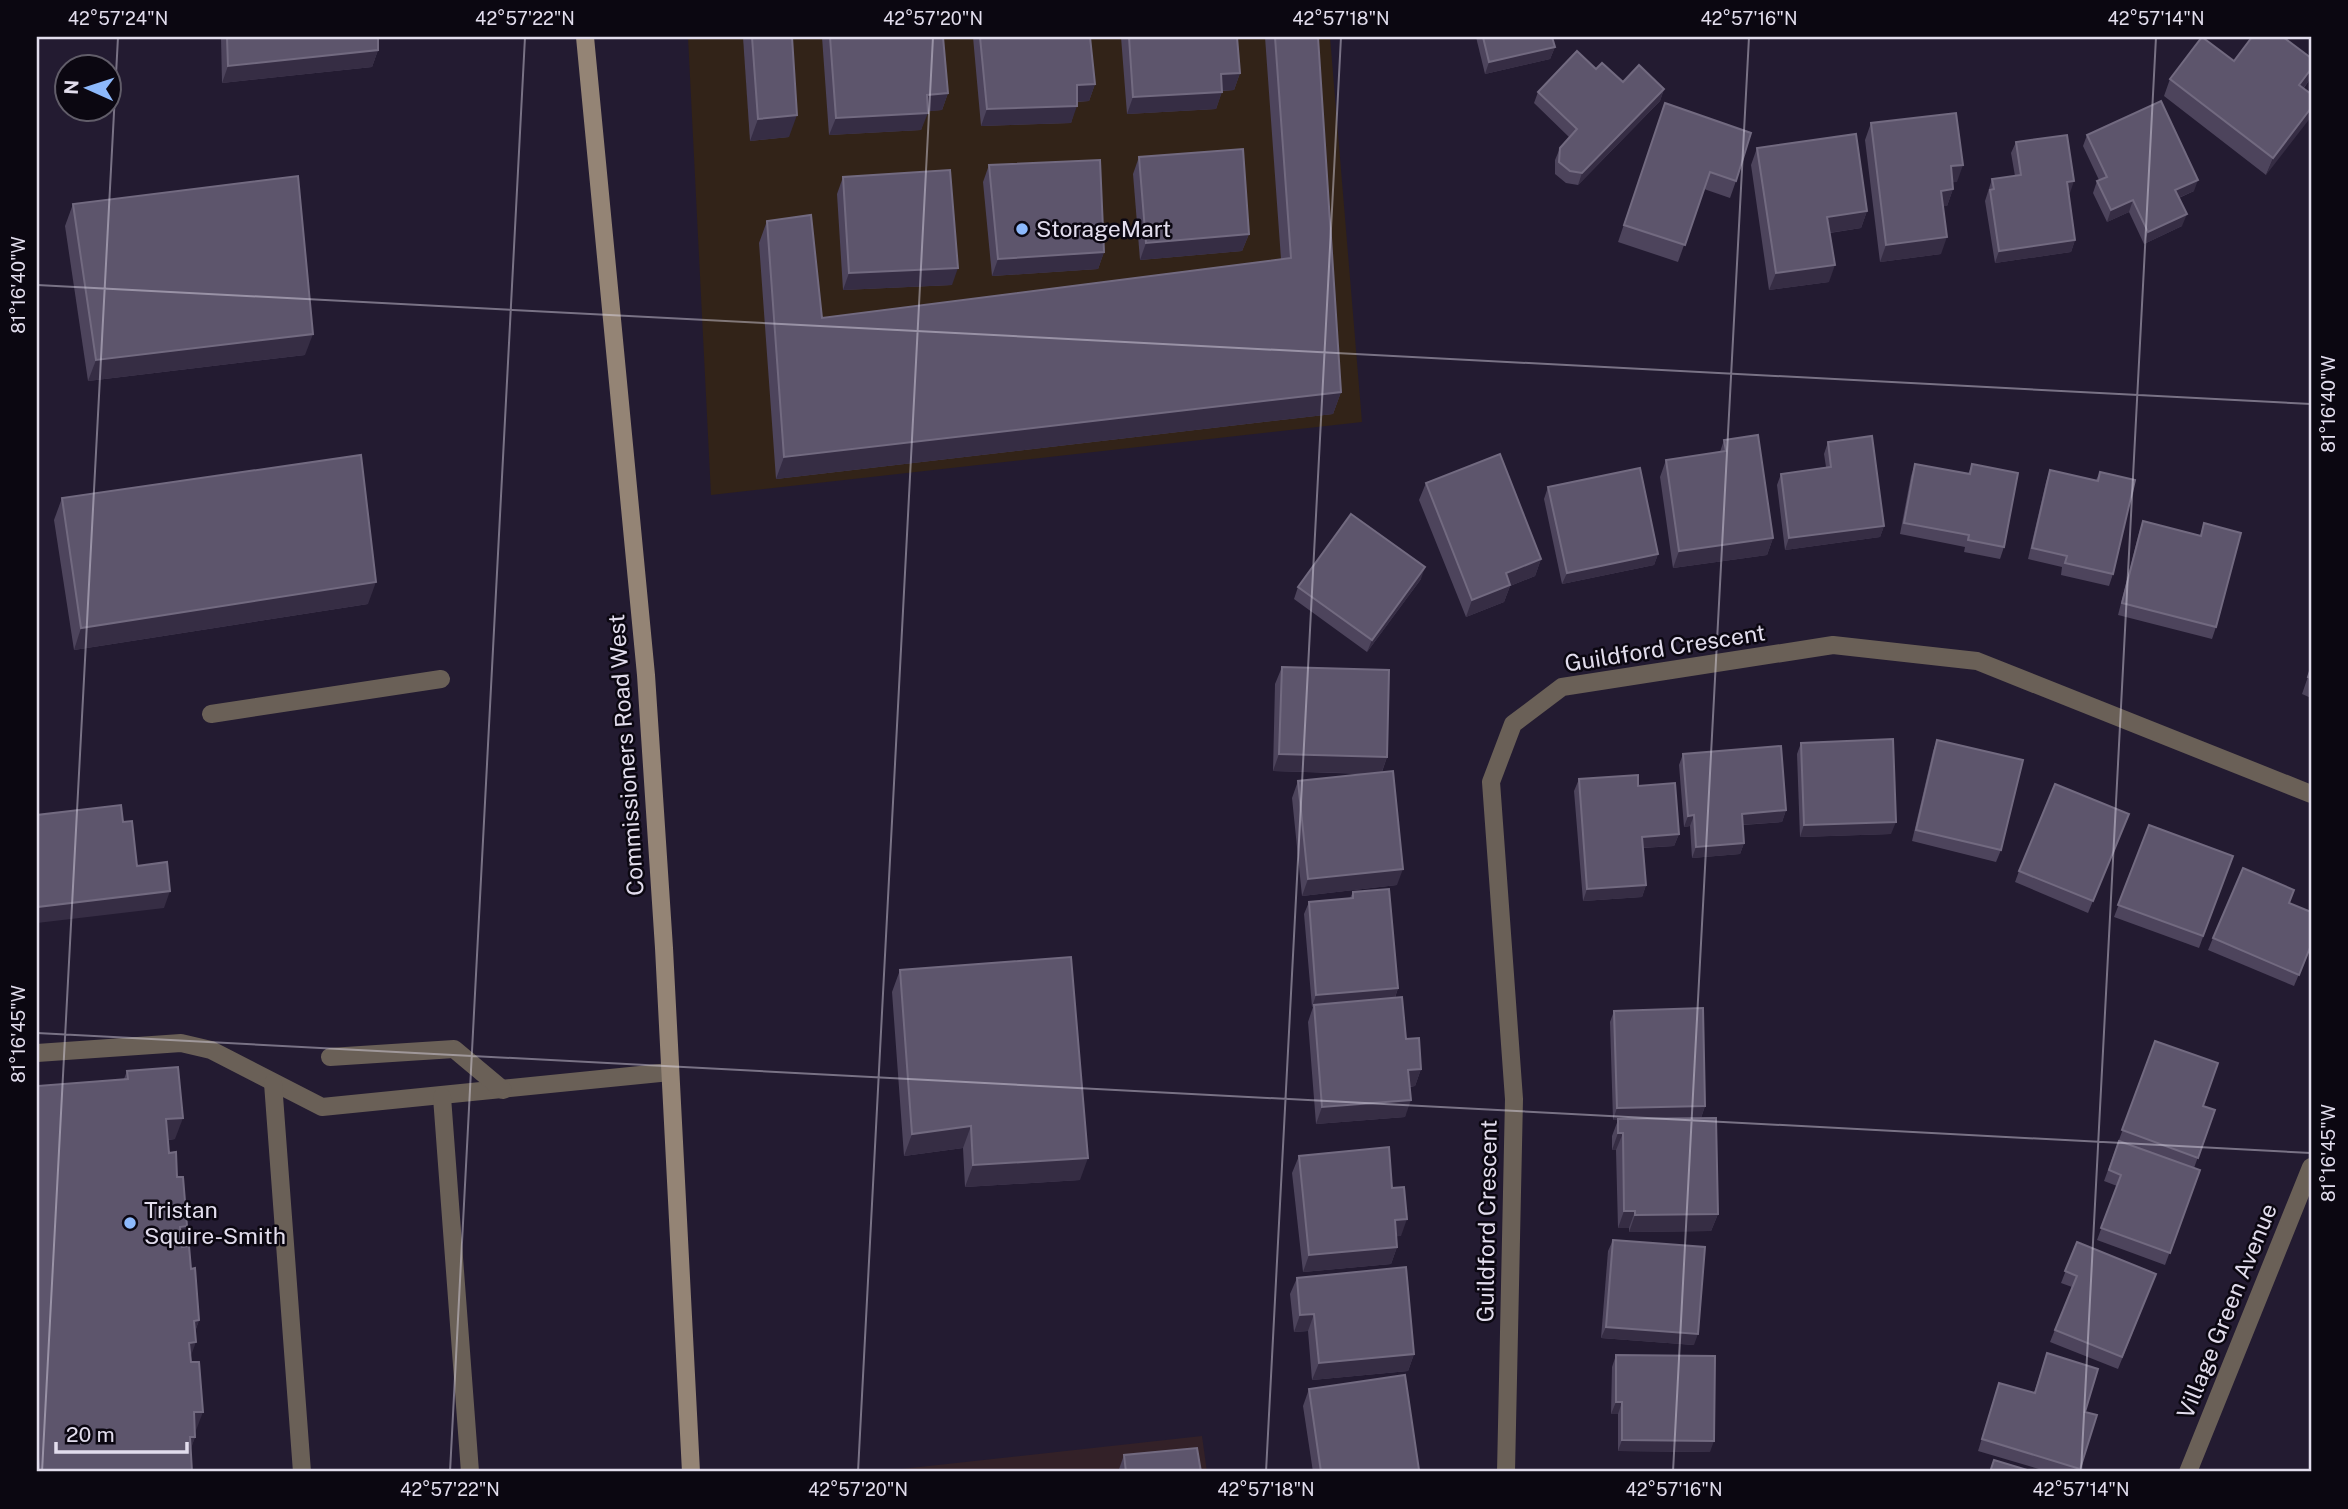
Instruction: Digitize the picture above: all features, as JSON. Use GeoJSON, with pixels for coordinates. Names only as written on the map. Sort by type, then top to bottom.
{"type":"FeatureCollection","features":[{"type":"Feature","properties":{"kind":"main road","name":"Commissioners Road West"},"geometry":{"type":"LineString","coordinates":[[585,37],[646,675],[691,1472]]}},
{"type":"Feature","properties":{"kind":"street","name":"Guildford Crescent"},"geometry":{"type":"LineString","coordinates":[[1506,1472],[1514,1099],[1491,782],[1513,724],[1562,687],[1833,645],[1977,661],[2311,794]]}},
{"type":"Feature","properties":{"kind":"street"},"geometry":{"type":"LineString","coordinates":[[211,714],[441,679]]}},
{"type":"Feature","properties":{"kind":"street"},"geometry":{"type":"LineString","coordinates":[[37,1054],[181,1043],[211,1050],[322,1107],[670,1072]]}},
{"type":"Feature","properties":{"kind":"street"},"geometry":{"type":"LineString","coordinates":[[330,1057],[454,1049],[503,1090]]}},
{"type":"Feature","properties":{"kind":"street"},"geometry":{"type":"LineString","coordinates":[[273,1083],[302,1472]]}},
{"type":"Feature","properties":{"kind":"street"},"geometry":{"type":"LineString","coordinates":[[442,1097],[470,1472]]}},
{"type":"Feature","properties":{"kind":"street","name":"Village Green Avenue"},"geometry":{"type":"LineString","coordinates":[[2188,1472],[2311,1167]]}},
{"type":"Feature","properties":{"kind":"shaded area","name":"StorageMart"},"geometry":{"type":"Polygon","coordinates":[[[688,37],[1330,37],[1362,422],[711,495],[688,37]]]}},
{"type":"Feature","properties":{"kind":"shaded area"},"geometry":{"type":"Polygon","coordinates":[[[1202,1436],[1207,1472],[874,1472],[1202,1436]]]}},
{"type":"Feature","properties":{"kind":"building"},"geometry":{"type":"Polygon","coordinates":[[[227,37],[378,37],[378,50],[228,66],[227,37]]]}},
{"type":"Feature","properties":{"kind":"building"},"geometry":{"type":"Polygon","coordinates":[[[752,37],[792,37],[797,115],[758,119],[752,37]]]}},
{"type":"Feature","properties":{"kind":"building"},"geometry":{"type":"Polygon","coordinates":[[[830,37],[943,37],[948,93],[927,95],[928,113],[836,118],[830,37]]]}},
{"type":"Feature","properties":{"kind":"building"},"geometry":{"type":"Polygon","coordinates":[[[980,37],[1090,37],[1095,84],[1077,85],[1077,106],[987,109],[980,37]]]}},
{"type":"Feature","properties":{"kind":"building"},"geometry":{"type":"Polygon","coordinates":[[[1129,37],[1237,37],[1240,73],[1221,74],[1222,92],[1133,97],[1129,37]]]}},
{"type":"Feature","properties":{"kind":"building"},"geometry":{"type":"Polygon","coordinates":[[[1275,37],[1318,37],[1341,392],[784,457],[767,221],[811,215],[822,318],[1291,258],[1275,37]]]}},
{"type":"Feature","properties":{"kind":"building"},"geometry":{"type":"Polygon","coordinates":[[[1483,37],[1552,37],[1555,47],[1489,62],[1483,37]]]}},
{"type":"Feature","properties":{"kind":"building"},"geometry":{"type":"Polygon","coordinates":[[[2202,37],[2234,61],[2252,37],[2283,37],[2311,58],[2311,69],[2299,85],[2311,94],[2311,108],[2273,158],[2170,79],[2202,37]]]}},
{"type":"Feature","properties":{"kind":"building"},"geometry":{"type":"Polygon","coordinates":[[[1577,51],[1596,69],[1602,63],[1623,82],[1639,65],[1664,89],[1582,173],[1570,171],[1559,162],[1560,148],[1577,129],[1538,92],[1577,51]]]}},
{"type":"Feature","properties":{"kind":"building"},"geometry":{"type":"Polygon","coordinates":[[[2161,101],[2198,180],[2175,190],[2187,214],[2148,232],[2133,200],[2111,210],[2097,181],[2107,177],[2087,135],[2161,101]]]}},
{"type":"Feature","properties":{"kind":"building"},"geometry":{"type":"Polygon","coordinates":[[[1665,103],[1751,133],[1736,181],[1710,172],[1685,245],[1624,225],[1665,103]]]}},
{"type":"Feature","properties":{"kind":"building"},"geometry":{"type":"Polygon","coordinates":[[[1956,113],[1963,165],[1951,166],[1953,189],[1941,191],[1947,237],[1886,245],[1871,123],[1956,113]]]}},
{"type":"Feature","properties":{"kind":"building"},"geometry":{"type":"Polygon","coordinates":[[[1856,134],[1867,211],[1827,217],[1835,265],[1776,273],[1757,148],[1856,134]]]}},
{"type":"Feature","properties":{"kind":"building"},"geometry":{"type":"Polygon","coordinates":[[[2067,135],[2074,181],[2067,182],[2075,240],[1999,251],[1990,190],[1994,189],[1992,179],[2021,175],[2016,142],[2067,135]]]}},
{"type":"Feature","properties":{"kind":"building"},"geometry":{"type":"Polygon","coordinates":[[[1243,149],[1249,234],[1146,243],[1139,157],[1243,149]]]}},
{"type":"Feature","properties":{"kind":"building"},"geometry":{"type":"Polygon","coordinates":[[[1100,160],[1104,252],[998,259],[989,165],[1100,160]]]}},
{"type":"Feature","properties":{"kind":"building"},"geometry":{"type":"Polygon","coordinates":[[[950,170],[958,268],[849,273],[843,177],[950,170]]]}},
{"type":"Feature","properties":{"kind":"building"},"geometry":{"type":"Polygon","coordinates":[[[298,176],[313,334],[96,360],[73,204],[298,176]]]}},
{"type":"Feature","properties":{"kind":"building"},"geometry":{"type":"Polygon","coordinates":[[[1758,435],[1773,538],[1679,551],[1666,460],[1726,451],[1724,440],[1758,435]]]}},
{"type":"Feature","properties":{"kind":"building"},"geometry":{"type":"Polygon","coordinates":[[[1872,436],[1884,526],[1789,538],[1781,474],[1831,467],[1828,442],[1872,436]]]}},
{"type":"Feature","properties":{"kind":"building"},"geometry":{"type":"Polygon","coordinates":[[[1500,454],[1541,559],[1506,573],[1510,585],[1472,600],[1426,483],[1500,454]]]}},
{"type":"Feature","properties":{"kind":"building"},"geometry":{"type":"Polygon","coordinates":[[[361,455],[376,582],[81,628],[62,498],[361,455]]]}},
{"type":"Feature","properties":{"kind":"building"},"geometry":{"type":"Polygon","coordinates":[[[1915,464],[1970,474],[1972,464],[2018,473],[2004,547],[1968,540],[1969,535],[1904,523],[1915,464]]]}},
{"type":"Feature","properties":{"kind":"building"},"geometry":{"type":"Polygon","coordinates":[[[1640,468],[1658,554],[1567,573],[1548,487],[1640,468]]]}},
{"type":"Feature","properties":{"kind":"building"},"geometry":{"type":"Polygon","coordinates":[[[2050,470],[2098,481],[2100,472],[2135,480],[2113,574],[2065,563],[2067,556],[2032,548],[2050,470]]]}},
{"type":"Feature","properties":{"kind":"building"},"geometry":{"type":"Polygon","coordinates":[[[1351,514],[1425,567],[1372,640],[1298,587],[1351,514]]]}},
{"type":"Feature","properties":{"kind":"building"},"geometry":{"type":"Polygon","coordinates":[[[2143,521],[2201,536],[2204,523],[2241,533],[2216,627],[2122,603],[2143,521]]]}},
{"type":"Feature","properties":{"kind":"building"},"geometry":{"type":"Polygon","coordinates":[[[1282,667],[1389,670],[1387,757],[1279,754],[1282,667]]]}},
{"type":"Feature","properties":{"kind":"building"},"geometry":{"type":"Polygon","coordinates":[[[1893,739],[1896,822],[1804,825],[1801,743],[1893,739]]]}},
{"type":"Feature","properties":{"kind":"building"},"geometry":{"type":"Polygon","coordinates":[[[1937,740],[2023,760],[2001,850],[1916,830],[1937,740]]]}},
{"type":"Feature","properties":{"kind":"building"},"geometry":{"type":"Polygon","coordinates":[[[1781,746],[1786,810],[1742,814],[1744,843],[1696,847],[1694,815],[1688,816],[1683,754],[1781,746]]]}},
{"type":"Feature","properties":{"kind":"building"},"geometry":{"type":"Polygon","coordinates":[[[1393,771],[1403,869],[1308,879],[1298,781],[1393,771]]]}},
{"type":"Feature","properties":{"kind":"building"},"geometry":{"type":"Polygon","coordinates":[[[1638,775],[1638,786],[1675,783],[1679,834],[1642,837],[1646,885],[1587,889],[1579,779],[1638,775]]]}},
{"type":"Feature","properties":{"kind":"building"},"geometry":{"type":"Polygon","coordinates":[[[2055,784],[2129,814],[2093,901],[2019,871],[2055,784]]]}},
{"type":"Feature","properties":{"kind":"building"},"geometry":{"type":"Polygon","coordinates":[[[121,805],[123,822],[132,821],[137,866],[167,862],[170,891],[37,907],[37,815],[121,805]]]}},
{"type":"Feature","properties":{"kind":"building"},"geometry":{"type":"Polygon","coordinates":[[[2149,825],[2233,856],[2203,936],[2118,905],[2149,825]]]}},
{"type":"Feature","properties":{"kind":"building"},"geometry":{"type":"Polygon","coordinates":[[[2243,868],[2294,890],[2289,903],[2311,912],[2311,945],[2299,975],[2213,938],[2243,868]]]}},
{"type":"Feature","properties":{"kind":"building"},"geometry":{"type":"Polygon","coordinates":[[[1389,889],[1398,988],[1316,995],[1309,902],[1353,898],[1353,892],[1389,889]]]}},
{"type":"Feature","properties":{"kind":"building"},"geometry":{"type":"Polygon","coordinates":[[[1071,957],[1088,1158],[973,1165],[971,1126],[912,1134],[900,970],[1071,957]]]}},
{"type":"Feature","properties":{"kind":"building"},"geometry":{"type":"Polygon","coordinates":[[[1402,997],[1406,1039],[1419,1038],[1421,1069],[1408,1070],[1411,1100],[1322,1107],[1314,1005],[1402,997]]]}},
{"type":"Feature","properties":{"kind":"building"},"geometry":{"type":"Polygon","coordinates":[[[1703,1008],[1705,1106],[1617,1108],[1614,1011],[1703,1008]]]}},
{"type":"Feature","properties":{"kind":"building"},"geometry":{"type":"Polygon","coordinates":[[[2155,1041],[2218,1063],[2203,1106],[2215,1110],[2198,1158],[2122,1130],[2155,1041]]]}},
{"type":"Feature","properties":{"kind":"building"},"geometry":{"type":"Polygon","coordinates":[[[178,1067],[183,1118],[166,1119],[169,1153],[176,1152],[177,1177],[183,1177],[187,1226],[180,1227],[182,1247],[189,1246],[191,1269],[195,1268],[199,1320],[194,1321],[196,1342],[189,1343],[191,1362],[199,1362],[203,1412],[194,1412],[195,1437],[190,1437],[192,1472],[40,1472],[37,1451],[37,1076],[38,1086],[128,1079],[127,1071],[178,1067]]]}},
{"type":"Feature","properties":{"kind":"building"},"geometry":{"type":"Polygon","coordinates":[[[1716,1118],[1718,1214],[1635,1215],[1635,1211],[1624,1211],[1623,1133],[1618,1133],[1618,1119],[1716,1118]]]}},
{"type":"Feature","properties":{"kind":"building"},"geometry":{"type":"Polygon","coordinates":[[[2119,1141],[2200,1170],[2170,1253],[2101,1228],[2121,1175],[2109,1170],[2119,1141]]]}},
{"type":"Feature","properties":{"kind":"building"},"geometry":{"type":"Polygon","coordinates":[[[1389,1147],[1392,1188],[1404,1187],[1407,1219],[1395,1220],[1397,1247],[1309,1255],[1299,1156],[1389,1147]]]}},
{"type":"Feature","properties":{"kind":"building"},"geometry":{"type":"Polygon","coordinates":[[[1613,1240],[1705,1247],[1698,1334],[1606,1327],[1613,1240]]]}},
{"type":"Feature","properties":{"kind":"building"},"geometry":{"type":"Polygon","coordinates":[[[2077,1242],[2156,1274],[2122,1357],[2055,1330],[2077,1276],[2065,1271],[2077,1242]]]}},
{"type":"Feature","properties":{"kind":"building"},"geometry":{"type":"Polygon","coordinates":[[[1406,1267],[1414,1354],[1319,1363],[1314,1314],[1300,1315],[1297,1278],[1406,1267]]]}},
{"type":"Feature","properties":{"kind":"building"},"geometry":{"type":"Polygon","coordinates":[[[2047,1353],[2098,1369],[2085,1412],[2097,1415],[2080,1469],[1982,1439],[1999,1383],[2035,1393],[2047,1353]]]}},
{"type":"Feature","properties":{"kind":"building"},"geometry":{"type":"Polygon","coordinates":[[[1616,1355],[1715,1356],[1714,1441],[1622,1440],[1622,1402],[1616,1402],[1616,1355]]]}},
{"type":"Feature","properties":{"kind":"building"},"geometry":{"type":"Polygon","coordinates":[[[1405,1375],[1419,1470],[1321,1472],[1309,1389],[1405,1375]]]}},
{"type":"Feature","properties":{"kind":"building"},"geometry":{"type":"Polygon","coordinates":[[[1197,1448],[1201,1472],[1126,1472],[1124,1455],[1197,1448]]]}},
{"type":"Feature","properties":{"kind":"building"},"geometry":{"type":"Polygon","coordinates":[[[1994,1460],[2034,1472],[1990,1472],[1994,1460]]]}},
{"type":"Feature","properties":{"kind":"place","name":"StorageMart"},"geometry":{"type":"Point","coordinates":[1022,229]}},
{"type":"Feature","properties":{"kind":"place","name":"Tristan Squire-Smith"},"geometry":{"type":"Point","coordinates":[130,1223]}}]}
